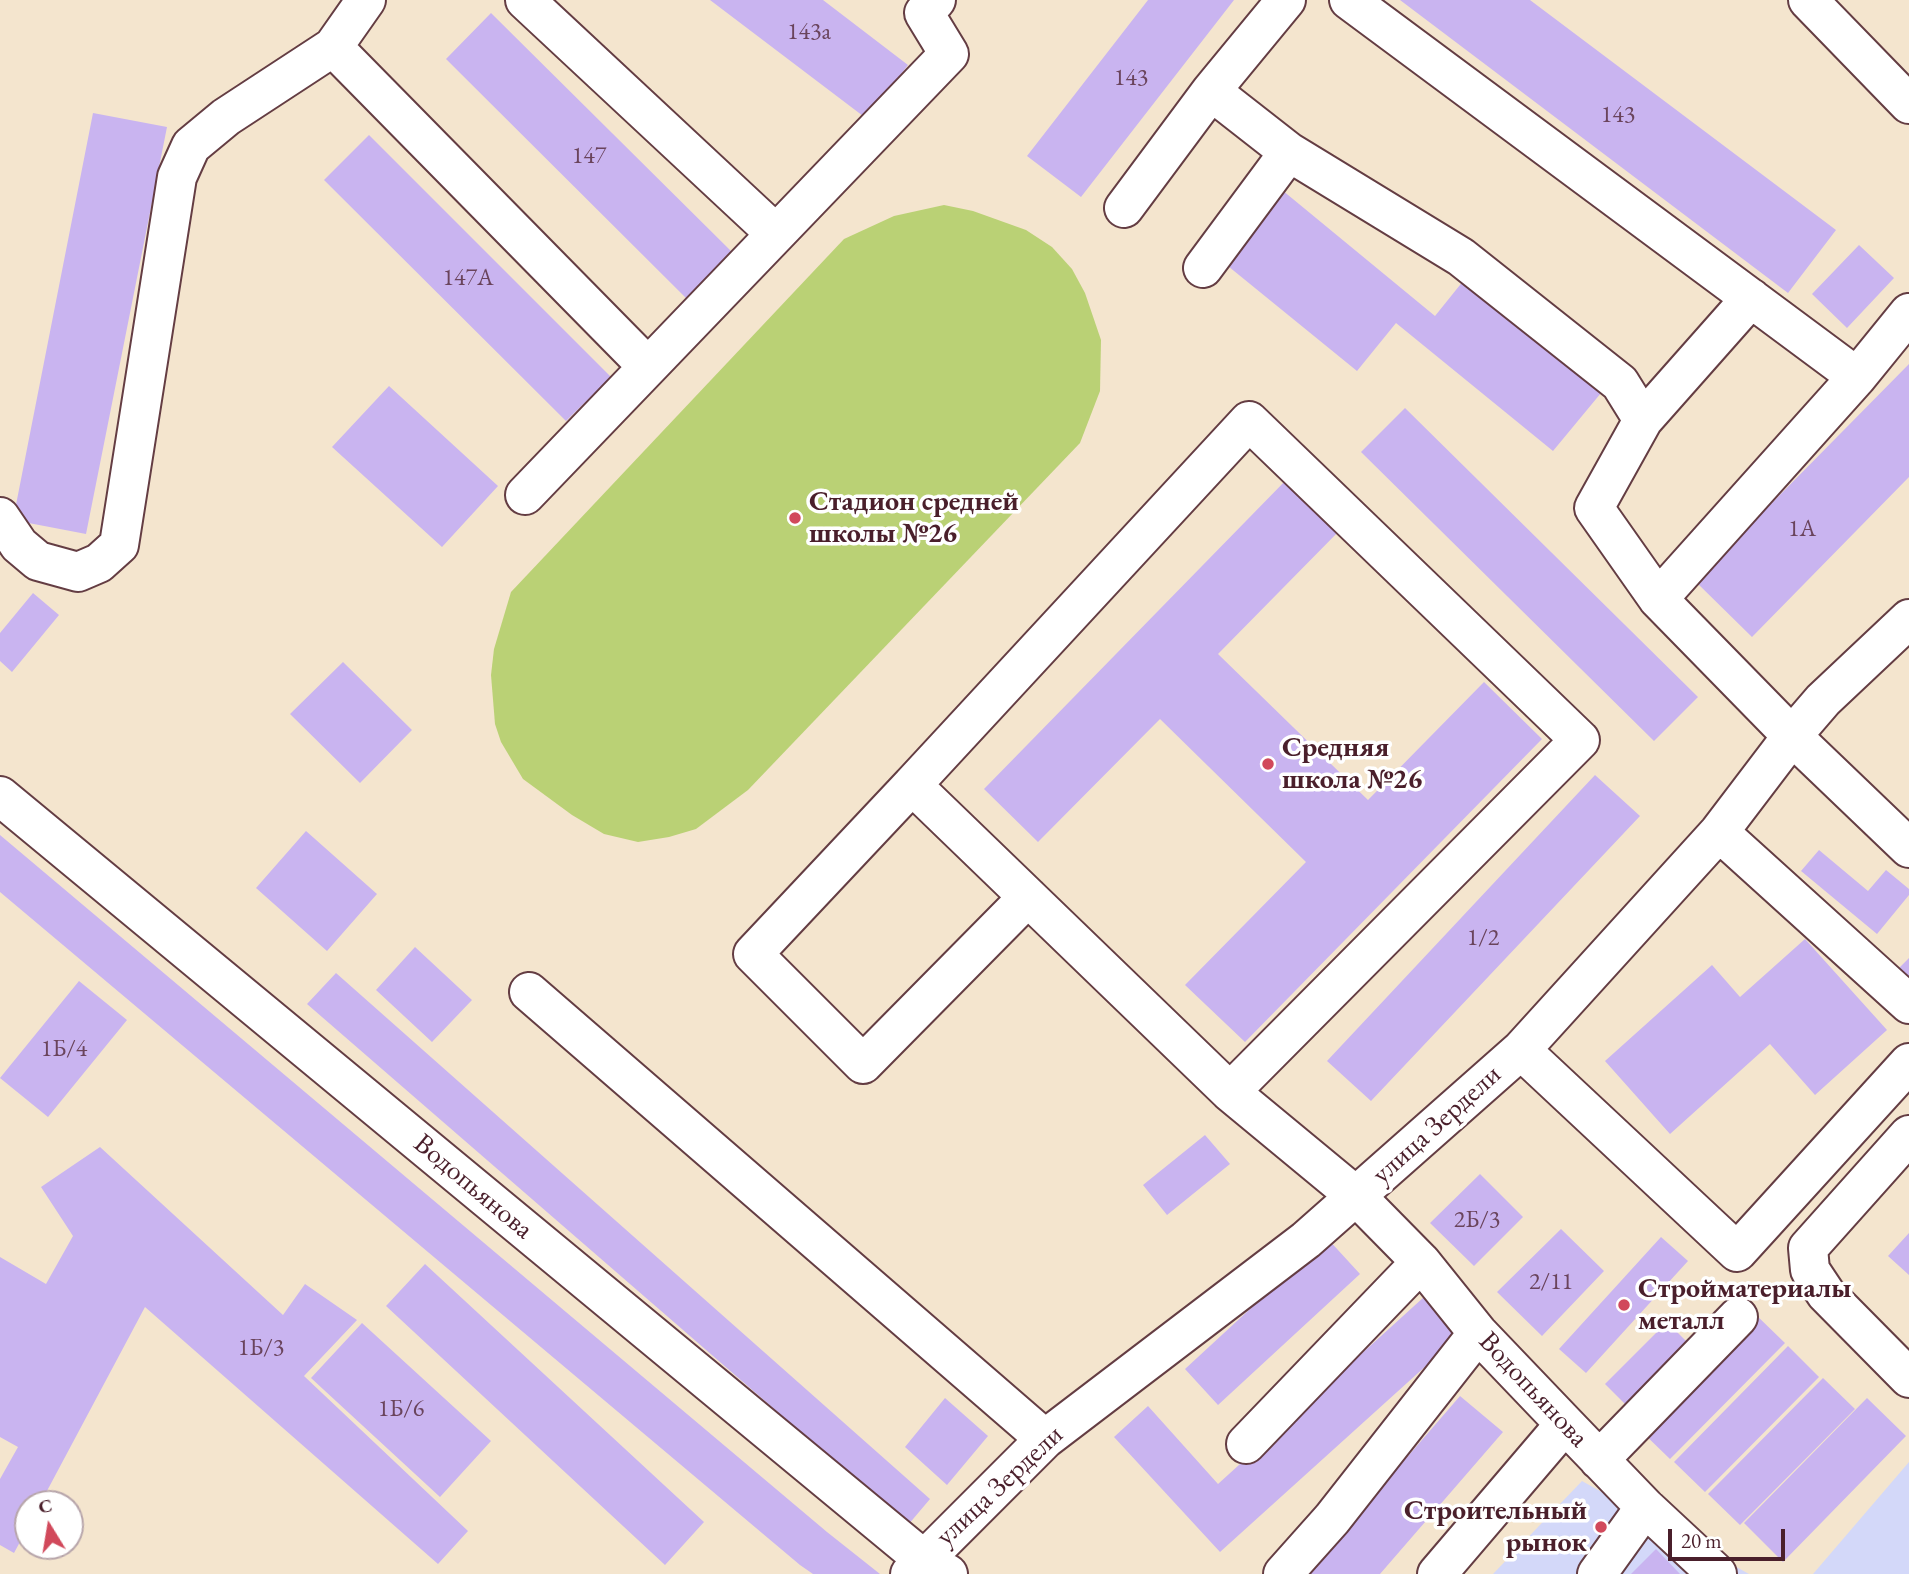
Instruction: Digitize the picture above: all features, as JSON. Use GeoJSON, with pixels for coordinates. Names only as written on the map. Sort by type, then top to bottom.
{"type":"FeatureCollection","features":[{"type":"Feature","properties":{"kind":"street"},"geometry":{"type":"LineString","coordinates":[[0,517],[19,545],[38,561],[78,572],[99,563],[119,545],[177,177],[191,146],[226,117],[333,47],[366,0]]}},
{"type":"Feature","properties":{"kind":"street"},"geometry":{"type":"LineString","coordinates":[[525,0],[776,234]]}},
{"type":"Feature","properties":{"kind":"street"},"geometry":{"type":"LineString","coordinates":[[1124,208],[1211,91],[1286,0]]}},
{"type":"Feature","properties":{"kind":"street"},"geometry":{"type":"LineString","coordinates":[[1349,0],[1857,377]]}},
{"type":"Feature","properties":{"kind":"street"},"geometry":{"type":"LineString","coordinates":[[1808,0],[1909,104]]}},
{"type":"Feature","properties":{"kind":"street"},"geometry":{"type":"LineString","coordinates":[[525,495],[949,54],[922,4]]}},
{"type":"Feature","properties":{"kind":"street"},"geometry":{"type":"LineString","coordinates":[[333,47],[648,367]]}},
{"type":"Feature","properties":{"kind":"street"},"geometry":{"type":"LineString","coordinates":[[1211,91],[1289,152],[1461,257],[1620,383],[1643,420]]}},
{"type":"Feature","properties":{"kind":"street"},"geometry":{"type":"LineString","coordinates":[[1203,268],[1289,152]]}},
{"type":"Feature","properties":{"kind":"street"},"geometry":{"type":"LineString","coordinates":[[1751,298],[1643,420],[1594,508],[1658,599],[1792,736],[1909,848]]}},
{"type":"Feature","properties":{"kind":"street"},"geometry":{"type":"LineString","coordinates":[[1658,599],[1857,377],[1909,313]]}},
{"type":"Feature","properties":{"kind":"street"},"geometry":{"type":"LineString","coordinates":[[1028,897],[863,1064],[753,954],[1250,421],[1580,740],[1230,1093]]}},
{"type":"Feature","properties":{"kind":"street","name":"улица Зердели"},"geometry":{"type":"LineString","coordinates":[[927,1569],[1045,1439],[1306,1241],[1521,1050],[1719,832],[1823,700],[1909,619]]}},
{"type":"Feature","properties":{"kind":"street","name":"Водопьянова"},"geometry":{"type":"LineString","coordinates":[[912,785],[1230,1093],[1357,1197],[1421,1262],[1478,1333],[1599,1460],[1717,1574]]}},
{"type":"Feature","properties":{"kind":"street","name":"Водопьянова"},"geometry":{"type":"LineString","coordinates":[[0,796],[927,1569]]}},
{"type":"Feature","properties":{"kind":"street"},"geometry":{"type":"LineString","coordinates":[[1719,832],[1909,1004]]}},
{"type":"Feature","properties":{"kind":"street"},"geometry":{"type":"LineString","coordinates":[[529,992],[1045,1439]]}},
{"type":"Feature","properties":{"kind":"street"},"geometry":{"type":"LineString","coordinates":[[1521,1050],[1737,1251],[1909,1063]]}},
{"type":"Feature","properties":{"kind":"street"},"geometry":{"type":"LineString","coordinates":[[1909,1135],[1808,1248],[1810,1270],[1826,1294],[1909,1378]]}},
{"type":"Feature","properties":{"kind":"street"},"geometry":{"type":"LineString","coordinates":[[1246,1444],[1421,1262]]}},
{"type":"Feature","properties":{"kind":"street"},"geometry":{"type":"LineString","coordinates":[[1599,1460],[1738,1317]]}},
{"type":"Feature","properties":{"kind":"street"},"geometry":{"type":"LineString","coordinates":[[1283,1574],[1332,1519],[1478,1333]]}},
{"type":"Feature","properties":{"kind":"street"},"geometry":{"type":"LineString","coordinates":[[1437,1574],[1565,1424]]}},
{"type":"Feature","properties":{"kind":"street"},"geometry":{"type":"LineString","coordinates":[[1597,1574],[1645,1507]]}},
{"type":"Feature","properties":{"kind":"shaded area"},"geometry":{"type":"Polygon","coordinates":[[[1909,1462],[1909,1574],[1813,1574],[1909,1462]]]}},
{"type":"Feature","properties":{"kind":"shaded area","name":"Строительный рынок"},"geometry":{"type":"Polygon","coordinates":[[[1582,1481],[1749,1574],[1493,1574],[1582,1481]]]}},
{"type":"Feature","properties":{"kind":"green space","name":"Стадион средней школы №26"},"geometry":{"type":"Polygon","coordinates":[[[944,205],[973,211],[1026,230],[1052,247],[1072,269],[1085,293],[1101,340],[1100,391],[1080,443],[748,790],[696,829],[638,842],[604,834],[572,815],[523,779],[501,742],[495,724],[491,675],[494,649],[511,592],[844,239],[894,216],[944,205]]]}},
{"type":"Feature","properties":{"kind":"building"},"geometry":{"type":"Polygon","coordinates":[[[710,0],[823,0],[908,65],[867,119],[710,0]]]}},
{"type":"Feature","properties":{"kind":"building"},"geometry":{"type":"Polygon","coordinates":[[[1148,0],[1234,0],[1081,197],[1027,156],[1148,0]]]}},
{"type":"Feature","properties":{"kind":"building"},"geometry":{"type":"Polygon","coordinates":[[[1400,0],[1530,0],[1836,230],[1788,293],[1400,0]]]}},
{"type":"Feature","properties":{"kind":"building"},"geometry":{"type":"Polygon","coordinates":[[[491,13],[733,253],[687,299],[446,59],[491,13]]]}},
{"type":"Feature","properties":{"kind":"building"},"geometry":{"type":"Polygon","coordinates":[[[93,113],[167,127],[86,534],[13,520],[93,113]]]}},
{"type":"Feature","properties":{"kind":"building"},"geometry":{"type":"Polygon","coordinates":[[[369,135],[611,377],[566,421],[324,180],[369,135]]]}},
{"type":"Feature","properties":{"kind":"building"},"geometry":{"type":"Polygon","coordinates":[[[1282,190],[1435,316],[1464,280],[1601,393],[1553,451],[1396,323],[1357,371],[1223,262],[1282,190]]]}},
{"type":"Feature","properties":{"kind":"building"},"geometry":{"type":"Polygon","coordinates":[[[1859,245],[1894,278],[1847,328],[1812,294],[1859,245]]]}},
{"type":"Feature","properties":{"kind":"building"},"geometry":{"type":"Polygon","coordinates":[[[1909,364],[1909,477],[1752,637],[1695,581],[1909,364]]]}},
{"type":"Feature","properties":{"kind":"building"},"geometry":{"type":"Polygon","coordinates":[[[389,386],[498,486],[442,547],[332,447],[389,386]]]}},
{"type":"Feature","properties":{"kind":"building"},"geometry":{"type":"Polygon","coordinates":[[[1405,408],[1698,697],[1654,741],[1361,452],[1405,408]]]}},
{"type":"Feature","properties":{"kind":"building","name":"Средняя школа №26"},"geometry":{"type":"Polygon","coordinates":[[[1289,477],[1342,528],[1218,654],[1368,800],[1484,682],[1542,739],[1245,1042],[1185,985],[1306,862],[1160,719],[1038,842],[984,789],[1289,477]]]}},
{"type":"Feature","properties":{"kind":"building"},"geometry":{"type":"Polygon","coordinates":[[[33,593],[59,615],[12,672],[0,661],[0,633],[33,593]]]}},
{"type":"Feature","properties":{"kind":"building"},"geometry":{"type":"Polygon","coordinates":[[[343,662],[412,730],[360,783],[290,714],[343,662]]]}},
{"type":"Feature","properties":{"kind":"building"},"geometry":{"type":"Polygon","coordinates":[[[1595,775],[1640,816],[1371,1101],[1327,1061],[1595,775]]]}},
{"type":"Feature","properties":{"kind":"building"},"geometry":{"type":"Polygon","coordinates":[[[306,831],[377,894],[327,951],[256,888],[306,831]]]}},
{"type":"Feature","properties":{"kind":"building"},"geometry":{"type":"Polygon","coordinates":[[[0,835],[880,1574],[813,1574],[800,1565],[0,892],[0,835]]]}},
{"type":"Feature","properties":{"kind":"building"},"geometry":{"type":"Polygon","coordinates":[[[1819,850],[1868,891],[1886,870],[1909,889],[1909,895],[1877,934],[1801,871],[1819,850]]]}},
{"type":"Feature","properties":{"kind":"building"},"geometry":{"type":"Polygon","coordinates":[[[1805,939],[1887,1030],[1815,1095],[1770,1044],[1670,1134],[1605,1061],[1712,965],[1740,997],[1805,939]]]}},
{"type":"Feature","properties":{"kind":"building"},"geometry":{"type":"Polygon","coordinates":[[[415,947],[472,1000],[432,1042],[376,990],[415,947]]]}},
{"type":"Feature","properties":{"kind":"building"},"geometry":{"type":"Polygon","coordinates":[[[1909,958],[1909,977],[1899,968],[1909,958]]]}},
{"type":"Feature","properties":{"kind":"building"},"geometry":{"type":"Polygon","coordinates":[[[336,973],[930,1499],[908,1525],[307,1004],[336,973]]]}},
{"type":"Feature","properties":{"kind":"building"},"geometry":{"type":"Polygon","coordinates":[[[79,981],[127,1020],[48,1117],[0,1078],[79,981]]]}},
{"type":"Feature","properties":{"kind":"building"},"geometry":{"type":"Polygon","coordinates":[[[1205,1135],[1230,1164],[1167,1215],[1143,1185],[1205,1135]]]}},
{"type":"Feature","properties":{"kind":"building"},"geometry":{"type":"Polygon","coordinates":[[[100,1147],[283,1315],[305,1284],[357,1320],[304,1376],[468,1531],[438,1564],[145,1307],[47,1490],[14,1490],[14,1553],[0,1545],[0,1479],[18,1447],[0,1437],[0,1257],[46,1284],[73,1236],[41,1187],[100,1147]]]}},
{"type":"Feature","properties":{"kind":"building"},"geometry":{"type":"Polygon","coordinates":[[[1480,1174],[1523,1217],[1474,1266],[1430,1223],[1480,1174]]]}},
{"type":"Feature","properties":{"kind":"building"},"geometry":{"type":"Polygon","coordinates":[[[1561,1229],[1604,1271],[1542,1336],[1497,1292],[1561,1229]]]}},
{"type":"Feature","properties":{"kind":"building"},"geometry":{"type":"Polygon","coordinates":[[[1909,1233],[1909,1275],[1888,1256],[1909,1233]]]}},
{"type":"Feature","properties":{"kind":"building","name":"Стройматериалы металл"},"geometry":{"type":"Polygon","coordinates":[[[1661,1237],[1688,1261],[1586,1373],[1559,1349],[1661,1237]]]}},
{"type":"Feature","properties":{"kind":"building"},"geometry":{"type":"Polygon","coordinates":[[[1327,1238],[1360,1274],[1218,1405],[1185,1369],[1327,1238]]]}},
{"type":"Feature","properties":{"kind":"building"},"geometry":{"type":"Polygon","coordinates":[[[425,1264],[704,1522],[665,1565],[386,1306],[425,1264]]]}},
{"type":"Feature","properties":{"kind":"building"},"geometry":{"type":"Polygon","coordinates":[[[1424,1297],[1459,1336],[1220,1552],[1114,1437],[1148,1406],[1218,1484],[1424,1297]]]}},
{"type":"Feature","properties":{"kind":"building"},"geometry":{"type":"Polygon","coordinates":[[[1753,1312],[1785,1343],[1670,1459],[1638,1428],[1753,1312]]]}},
{"type":"Feature","properties":{"kind":"building"},"geometry":{"type":"Polygon","coordinates":[[[1667,1322],[1687,1342],[1625,1404],[1605,1384],[1667,1322]]]}},
{"type":"Feature","properties":{"kind":"building"},"geometry":{"type":"Polygon","coordinates":[[[362,1323],[491,1441],[440,1497],[311,1378],[362,1323]]]}},
{"type":"Feature","properties":{"kind":"building"},"geometry":{"type":"Polygon","coordinates":[[[1788,1346],[1819,1377],[1705,1492],[1674,1462],[1788,1346]]]}},
{"type":"Feature","properties":{"kind":"building"},"geometry":{"type":"Polygon","coordinates":[[[1823,1378],[1855,1409],[1740,1525],[1708,1494],[1823,1378]]]}},
{"type":"Feature","properties":{"kind":"building"},"geometry":{"type":"Polygon","coordinates":[[[1460,1396],[1503,1432],[1380,1574],[1306,1574],[1460,1396]]]}},
{"type":"Feature","properties":{"kind":"building"},"geometry":{"type":"Polygon","coordinates":[[[945,1398],[988,1436],[947,1485],[905,1447],[945,1398]]]}},
{"type":"Feature","properties":{"kind":"building"},"geometry":{"type":"Polygon","coordinates":[[[1867,1398],[1906,1436],[1783,1562],[1744,1523],[1867,1398]]]}},
{"type":"Feature","properties":{"kind":"building"},"geometry":{"type":"Polygon","coordinates":[[[1656,1549],[1680,1574],[1631,1574],[1656,1549]]]}},
{"type":"Feature","properties":{"kind":"place","name":"Стадион средней школы №26"},"geometry":{"type":"Point","coordinates":[795,518]}},
{"type":"Feature","properties":{"kind":"place","name":"Средняя школа №26"},"geometry":{"type":"Point","coordinates":[1268,764]}},
{"type":"Feature","properties":{"kind":"place","name":"Стройматериалы металл"},"geometry":{"type":"Point","coordinates":[1624,1305]}},
{"type":"Feature","properties":{"kind":"place","name":"Строительный рынок"},"geometry":{"type":"Point","coordinates":[1601,1527]}}]}
